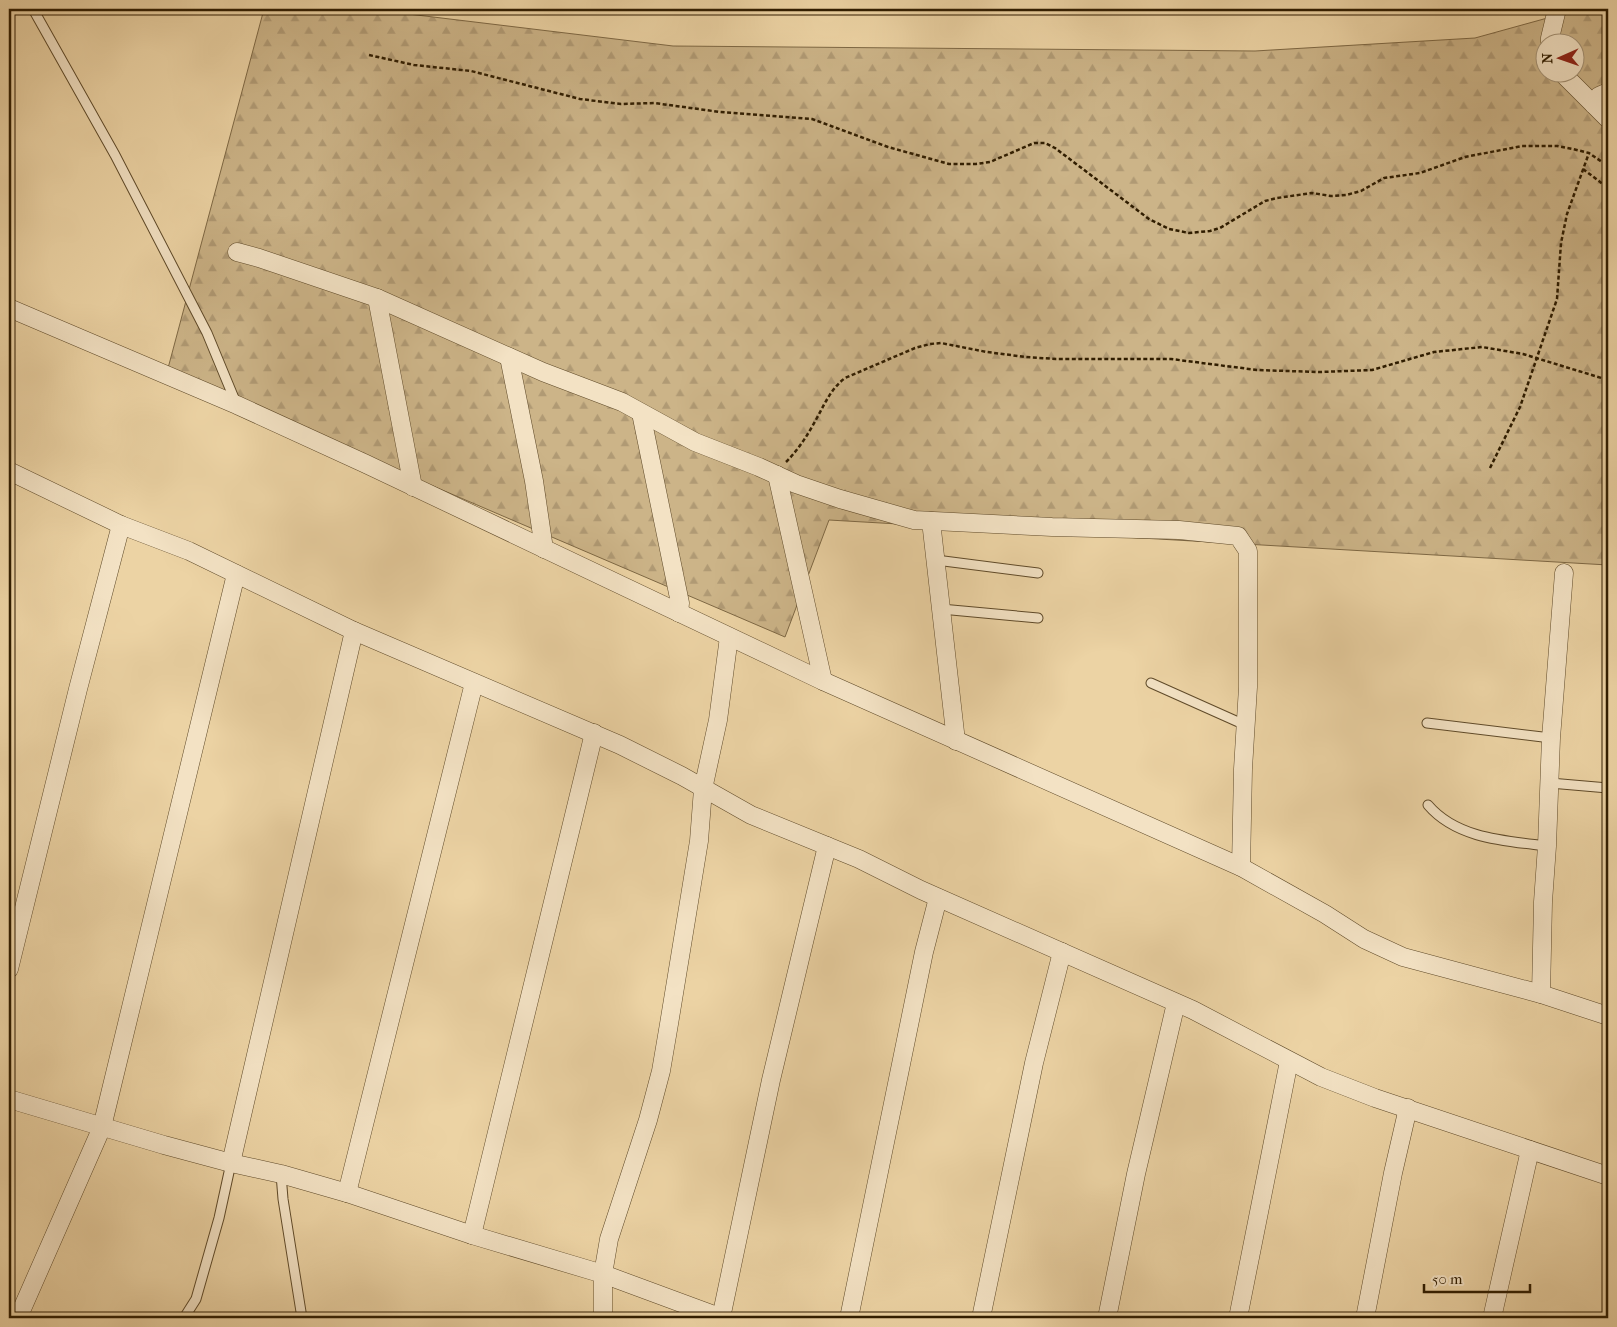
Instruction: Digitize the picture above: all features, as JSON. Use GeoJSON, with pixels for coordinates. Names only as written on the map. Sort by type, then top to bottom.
{"type":"FeatureCollection","features":[{"type":"Feature","properties":{"kind":"street"},"geometry":{"type":"LineString","coordinates":[[1551,32],[1556,9]]}},
{"type":"Feature","properties":{"kind":"street"},"geometry":{"type":"LineString","coordinates":[[1571,82],[1584,93],[1608,119]]}},
{"type":"Feature","properties":{"kind":"street"},"geometry":{"type":"LineString","coordinates":[[1594,106],[1599,96],[1608,92]]}},
{"type":"Feature","properties":{"kind":"street"},"geometry":{"type":"LineString","coordinates":[[236,252],[376,298],[543,372],[622,402],[695,442],[796,484],[840,499],[914,520],[1179,530],[1238,536],[1248,551],[1248,687],[1243,769],[1241,868]]}},
{"type":"Feature","properties":{"kind":"street"},"geometry":{"type":"LineString","coordinates":[[376,298],[413,487]]}},
{"type":"Feature","properties":{"kind":"street"},"geometry":{"type":"LineString","coordinates":[[9,308],[237,405],[822,681],[1241,868],[1325,914],[1364,939],[1403,957],[1541,994],[1608,1016]]}},
{"type":"Feature","properties":{"kind":"street"},"geometry":{"type":"LineString","coordinates":[[509,357],[534,480],[544,549]]}},
{"type":"Feature","properties":{"kind":"street"},"geometry":{"type":"LineString","coordinates":[[641,413],[680,603],[679,613]]}},
{"type":"Feature","properties":{"kind":"street"},"geometry":{"type":"LineString","coordinates":[[9,473],[121,525],[189,551],[354,631],[594,733],[682,776],[733,806],[775,826],[827,846],[938,898],[1176,1003],[1348,1088],[1608,1176]]}},
{"type":"Feature","properties":{"kind":"street"},"geometry":{"type":"LineString","coordinates":[[777,475],[822,681]]}},
{"type":"Feature","properties":{"kind":"street"},"geometry":{"type":"LineString","coordinates":[[931,521],[956,741]]}},
{"type":"Feature","properties":{"kind":"street"},"geometry":{"type":"LineString","coordinates":[[9,970],[78,689],[121,525]]}},
{"type":"Feature","properties":{"kind":"street"},"geometry":{"type":"LineString","coordinates":[[18,1318],[102,1127],[236,574]]}},
{"type":"Feature","properties":{"kind":"street"},"geometry":{"type":"LineString","coordinates":[[1541,994],[1543,902],[1551,738],[1564,574]]}},
{"type":"Feature","properties":{"kind":"street"},"geometry":{"type":"LineString","coordinates":[[231,1163],[354,631]]}},
{"type":"Feature","properties":{"kind":"street"},"geometry":{"type":"LineString","coordinates":[[603,1318],[603,1274],[609,1239],[648,1120],[661,1071],[684,940],[699,841],[703,789],[718,720],[729,637]]}},
{"type":"Feature","properties":{"kind":"street"},"geometry":{"type":"LineString","coordinates":[[347,1193],[474,683]]}},
{"type":"Feature","properties":{"kind":"street"},"geometry":{"type":"LineString","coordinates":[[472,1235],[594,733]]}},
{"type":"Feature","properties":{"kind":"street"},"geometry":{"type":"LineString","coordinates":[[9,1099],[231,1163],[281,1174],[347,1193],[472,1235],[603,1274],[722,1318],[771,1080],[827,846]]}},
{"type":"Feature","properties":{"kind":"street"},"geometry":{"type":"LineString","coordinates":[[849,1318],[924,952],[938,898]]}},
{"type":"Feature","properties":{"kind":"street"},"geometry":{"type":"LineString","coordinates":[[981,1318],[1027,1098],[1062,952]]}},
{"type":"Feature","properties":{"kind":"street"},"geometry":{"type":"LineString","coordinates":[[1107,1318],[1136,1174],[1176,1003]]}},
{"type":"Feature","properties":{"kind":"street"},"geometry":{"type":"LineString","coordinates":[[1238,1318],[1290,1061]]}},
{"type":"Feature","properties":{"kind":"street"},"geometry":{"type":"LineString","coordinates":[[1365,1318],[1393,1173],[1408,1108]]}},
{"type":"Feature","properties":{"kind":"street"},"geometry":{"type":"LineString","coordinates":[[1492,1318],[1530,1150]]}},
{"type":"Feature","properties":{"kind":"lane"},"geometry":{"type":"LineString","coordinates":[[32,9],[114,155],[207,333],[237,405]]}},
{"type":"Feature","properties":{"kind":"lane"},"geometry":{"type":"LineString","coordinates":[[936,560],[1038,573]]}},
{"type":"Feature","properties":{"kind":"lane"},"geometry":{"type":"LineString","coordinates":[[941,609],[1038,618]]}},
{"type":"Feature","properties":{"kind":"lane"},"geometry":{"type":"LineString","coordinates":[[1151,683],[1245,725]]}},
{"type":"Feature","properties":{"kind":"lane"},"geometry":{"type":"LineString","coordinates":[[1427,723],[1551,738]]}},
{"type":"Feature","properties":{"kind":"lane"},"geometry":{"type":"LineString","coordinates":[[1550,783],[1608,788]]}},
{"type":"Feature","properties":{"kind":"lane"},"geometry":{"type":"LineString","coordinates":[[1428,804],[1436,814],[1471,833],[1497,840],[1547,846]]}},
{"type":"Feature","properties":{"kind":"lane"},"geometry":{"type":"LineString","coordinates":[[184,1318],[196,1299],[220,1218],[231,1163]]}},
{"type":"Feature","properties":{"kind":"lane"},"geometry":{"type":"LineString","coordinates":[[281,1174],[283,1199],[302,1318],[325,1318]]}},
{"type":"Feature","properties":{"kind":"path"},"geometry":{"type":"LineString","coordinates":[[369,55],[414,65],[471,71],[580,99],[621,104],[654,103],[720,112],[812,120],[888,148],[949,164],[990,162],[1028,144],[1045,144],[1055,148],[1158,224],[1179,232],[1190,233],[1220,228],[1265,201],[1276,198],[1306,194],[1346,196],[1361,191],[1384,178],[1420,173],[1464,157],[1522,146],[1557,146],[1589,153],[1608,166]]}},
{"type":"Feature","properties":{"kind":"path"},"geometry":{"type":"LineString","coordinates":[[1490,468],[1520,407],[1557,299],[1561,243],[1567,214],[1589,153]]}},
{"type":"Feature","properties":{"kind":"path"},"geometry":{"type":"LineString","coordinates":[[1583,169],[1608,188]]}},
{"type":"Feature","properties":{"kind":"path"},"geometry":{"type":"LineString","coordinates":[[777,475],[781,466],[800,446],[829,394],[839,383],[846,378],[915,348],[930,344],[951,344],[986,352],[1033,358],[1171,359],[1286,372],[1372,370],[1434,352],[1467,347],[1497,348],[1608,380]]}},
{"type":"Feature","properties":{"kind":"green space"},"geometry":{"type":"Polygon","coordinates":[[[264,9],[367,9],[673,46],[1255,51],[1475,38],[1580,9],[1608,9],[1608,565],[829,520],[785,637],[167,372],[264,9]]]}}]}
